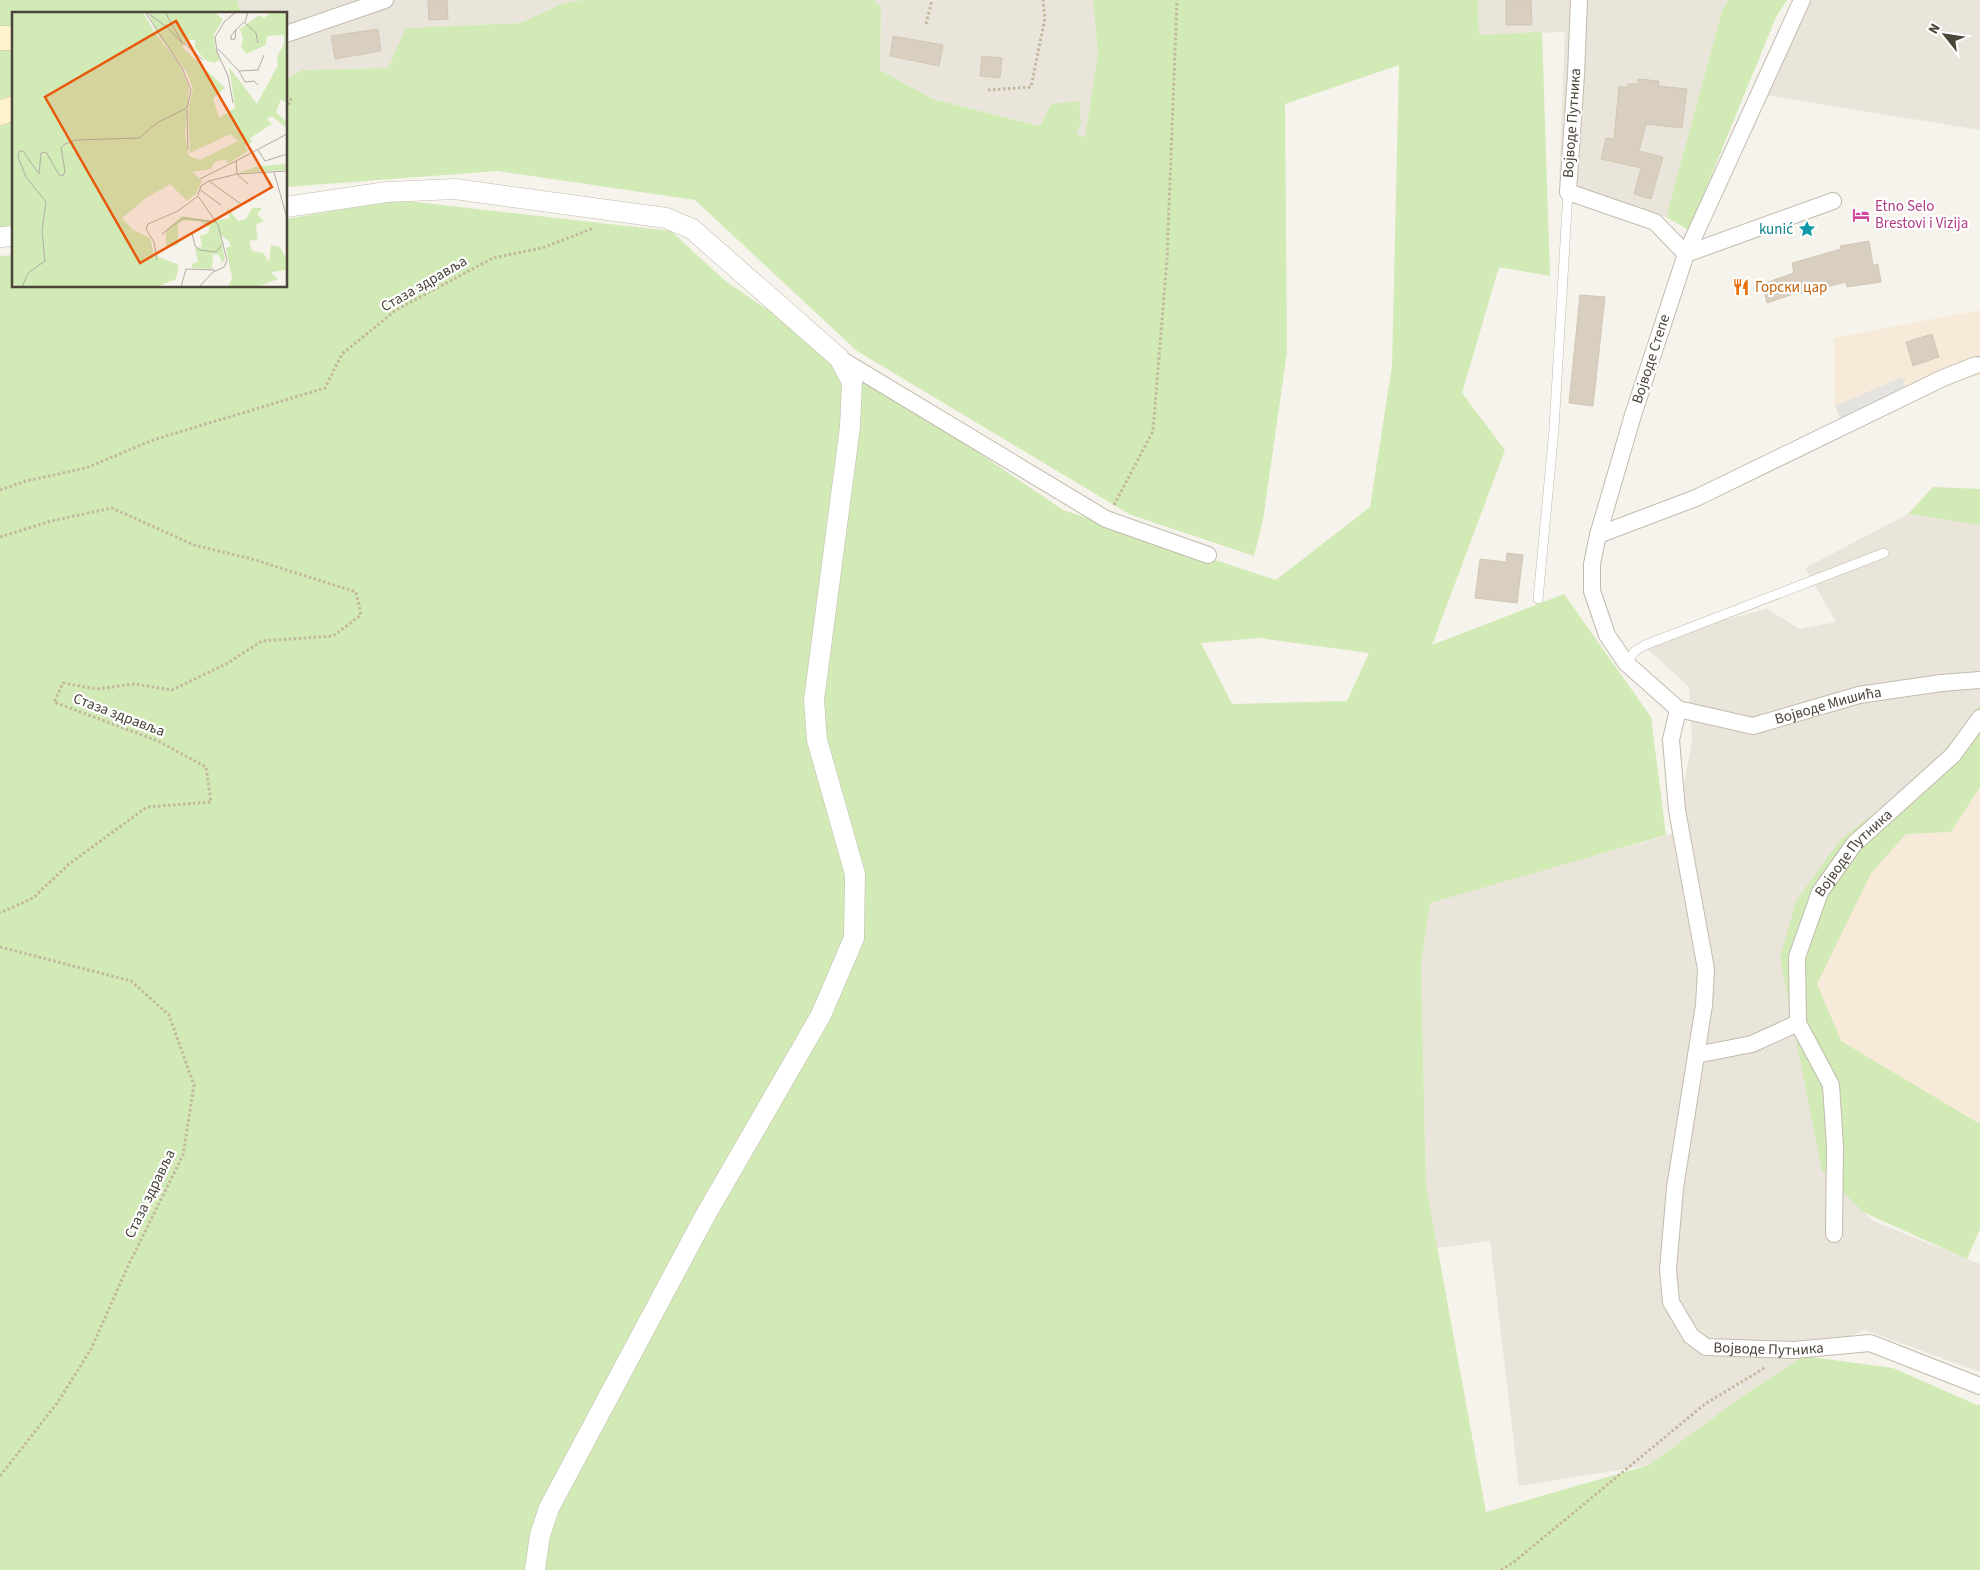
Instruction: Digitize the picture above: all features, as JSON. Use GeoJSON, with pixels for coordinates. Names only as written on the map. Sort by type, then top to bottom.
{"type":"FeatureCollection","features":[{"type":"Feature","properties":{"kind":"main road"},"geometry":{"type":"LineString","coordinates":[[0,113],[12,109]]}},
{"type":"Feature","properties":{"kind":"street"},"geometry":{"type":"LineString","coordinates":[[288,33],[385,0]]}},
{"type":"Feature","properties":{"kind":"street","name":"Војводе Путника"},"geometry":{"type":"LineString","coordinates":[[1579,0],[1568,192],[1655,222],[1686,254]]}},
{"type":"Feature","properties":{"kind":"street","name":"Војводе Степе"},"geometry":{"type":"LineString","coordinates":[[1678,709],[1626,663],[1607,635],[1592,590],[1592,564],[1598,535],[1633,414],[1686,254],[1802,0]]}},
{"type":"Feature","properties":{"kind":"street"},"geometry":{"type":"LineString","coordinates":[[288,207],[387,192],[455,190],[666,218],[692,229],[839,358],[1106,519],[1208,555]]}},
{"type":"Feature","properties":{"kind":"street"},"geometry":{"type":"LineString","coordinates":[[1686,254],[1833,201]]}},
{"type":"Feature","properties":{"kind":"street"},"geometry":{"type":"LineString","coordinates":[[535,1570],[540,1535],[549,1508],[705,1216],[821,1015],[854,938],[855,874],[817,740],[814,700],[850,427],[852,382],[839,358]]}},
{"type":"Feature","properties":{"kind":"street"},"geometry":{"type":"LineString","coordinates":[[1598,535],[1696,498],[1943,378],[1976,365]]}},
{"type":"Feature","properties":{"kind":"street","name":"Војводе Мишића"},"geometry":{"type":"LineString","coordinates":[[1678,709],[1753,726],[1859,696],[1940,683],[1980,680]]}},
{"type":"Feature","properties":{"kind":"street","name":"Војводе Путника"},"geometry":{"type":"LineString","coordinates":[[1678,709],[1671,740],[1677,810],[1706,969],[1704,1006],[1675,1188],[1668,1270],[1671,1302],[1691,1336],[1706,1347],[1794,1350],[1870,1343],[1980,1386]]}},
{"type":"Feature","properties":{"kind":"street","name":"Војводе Путника"},"geometry":{"type":"LineString","coordinates":[[1834,1234],[1835,1146],[1830,1085],[1798,1023],[1797,957],[1820,892],[1854,844],[1953,755],[1980,718]]}},
{"type":"Feature","properties":{"kind":"street"},"geometry":{"type":"LineString","coordinates":[[1696,1055],[1752,1044],[1798,1023]]}},
{"type":"Feature","properties":{"kind":"lane"},"geometry":{"type":"LineString","coordinates":[[1538,599],[1554,429],[1568,192]]}},
{"type":"Feature","properties":{"kind":"lane"},"geometry":{"type":"LineString","coordinates":[[1626,663],[1636,651],[1645,645],[1884,553]]}},
{"type":"Feature","properties":{"kind":"path"},"geometry":{"type":"LineString","coordinates":[[926,24],[932,0]]}},
{"type":"Feature","properties":{"kind":"path"},"geometry":{"type":"LineString","coordinates":[[988,90],[1031,87],[1046,18],[1043,0]]}},
{"type":"Feature","properties":{"kind":"path"},"geometry":{"type":"LineString","coordinates":[[1106,519],[1153,431],[1167,259],[1176,0]]}},
{"type":"Feature","properties":{"kind":"path","name":"Стаза здравља"},"geometry":{"type":"LineString","coordinates":[[0,490],[26,480],[86,468],[153,440],[325,388],[342,354],[396,310],[493,258],[542,248],[597,226]]}},
{"type":"Feature","properties":{"kind":"path","name":"Стаза здравља"},"geometry":{"type":"LineString","coordinates":[[0,536],[51,521],[112,508],[194,545],[252,559],[356,592],[361,615],[333,636],[262,641],[228,662],[172,690],[136,684],[97,689],[62,682],[54,702],[158,741],[206,767],[211,802],[147,807],[69,864],[33,898],[0,914]]}},
{"type":"Feature","properties":{"kind":"path","name":"Стаза здравља"},"geometry":{"type":"LineString","coordinates":[[0,947],[131,981],[168,1015],[194,1085],[183,1156],[128,1266],[91,1349],[58,1402],[0,1476]]}},
{"type":"Feature","properties":{"kind":"path"},"geometry":{"type":"LineString","coordinates":[[1501,1570],[1514,1562],[1705,1404],[1794,1350]]}},
{"type":"Feature","properties":{"kind":"shaded area"},"geometry":{"type":"Polygon","coordinates":[[[237,0],[583,0],[564,3],[520,23],[407,28],[388,68],[302,70],[288,78],[288,12],[240,12],[237,0]]]}},
{"type":"Feature","properties":{"kind":"shaded area"},"geometry":{"type":"Polygon","coordinates":[[[874,0],[1093,0],[1098,54],[1085,137],[933,99],[880,70],[881,7],[874,0]]]}},
{"type":"Feature","properties":{"kind":"shaded area"},"geometry":{"type":"Polygon","coordinates":[[[1478,0],[1728,0],[1722,11],[1666,217],[1559,183],[1565,32],[1479,35],[1478,0]]]}},
{"type":"Feature","properties":{"kind":"shaded area"},"geometry":{"type":"Polygon","coordinates":[[[1812,0],[1980,0],[1980,130],[1765,95],[1812,0]]]}},
{"type":"Feature","properties":{"kind":"shaded area"},"geometry":{"type":"Polygon","coordinates":[[[1980,310],[1980,375],[1937,387],[1846,430],[1835,406],[1834,338],[1980,310]]]}},
{"type":"Feature","properties":{"kind":"shaded area"},"geometry":{"type":"Polygon","coordinates":[[[1902,377],[1908,395],[1844,426],[1835,406],[1902,377]]]}},
{"type":"Feature","properties":{"kind":"shaded area"},"geometry":{"type":"Polygon","coordinates":[[[1908,514],[1980,525],[1980,705],[1924,775],[1822,1171],[1873,1221],[1980,1264],[1980,1372],[1865,1330],[1804,1356],[1744,1395],[1649,1465],[1519,1486],[1490,1241],[1437,1248],[1426,1186],[1421,964],[1430,902],[1679,832],[1684,785],[1692,740],[1689,687],[1640,642],[1767,609],[1800,629],[1836,622],[1805,568],[1908,514]]]}},
{"type":"Feature","properties":{"kind":"shaded area"},"geometry":{"type":"Polygon","coordinates":[[[1980,787],[1980,1124],[1841,1041],[1817,984],[1871,873],[1906,834],[1951,832],[1980,787]]]}},
{"type":"Feature","properties":{"kind":"green space"},"geometry":{"type":"Polygon","coordinates":[[[0,0],[237,0],[240,12],[12,12],[12,236],[0,238],[0,0]]]}},
{"type":"Feature","properties":{"kind":"green space"},"geometry":{"type":"Polygon","coordinates":[[[583,0],[874,0],[881,7],[880,70],[933,99],[1040,126],[1051,104],[1079,101],[1081,123],[1076,134],[1085,137],[1098,54],[1093,0],[1478,0],[1479,35],[1542,32],[1550,276],[1499,267],[1462,393],[1505,450],[1432,645],[1564,594],[1651,717],[1666,835],[1430,903],[1421,964],[1426,1186],[1486,1512],[1649,1465],[1744,1395],[1804,1356],[1893,1368],[1977,1405],[1980,1404],[1980,1570],[0,1570],[0,256],[12,255],[12,288],[288,288],[288,219],[398,200],[671,231],[724,280],[1063,510],[1276,580],[1370,507],[1392,366],[1399,65],[1285,104],[1287,352],[1263,520],[1254,556],[1129,514],[857,351],[695,200],[498,171],[288,187],[288,78],[302,70],[388,68],[406,28],[520,23],[564,3],[583,0]],[[1259,638],[1201,643],[1232,704],[1347,701],[1369,653],[1259,638]]]}},
{"type":"Feature","properties":{"kind":"green space"},"geometry":{"type":"Polygon","coordinates":[[[1728,0],[1787,0],[1776,17],[1689,230],[1666,217],[1722,11],[1728,0]]]}},
{"type":"Feature","properties":{"kind":"green space"},"geometry":{"type":"Polygon","coordinates":[[[1933,487],[1980,489],[1980,525],[1908,514],[1933,487]]]}},
{"type":"Feature","properties":{"kind":"green space"},"geometry":{"type":"Polygon","coordinates":[[[1980,705],[1980,787],[1951,832],[1906,834],[1871,873],[1817,984],[1841,1041],[1980,1124],[1980,1229],[1967,1259],[1863,1212],[1822,1171],[1780,958],[1796,901],[1841,839],[1924,775],[1980,705]]]}},
{"type":"Feature","properties":{"kind":"building"},"geometry":{"type":"Polygon","coordinates":[[[428,0],[447,0],[448,19],[429,20],[428,0]]]}},
{"type":"Feature","properties":{"kind":"building"},"geometry":{"type":"Polygon","coordinates":[[[1506,0],[1531,0],[1532,25],[1506,25],[1506,0]]]}},
{"type":"Feature","properties":{"kind":"building"},"geometry":{"type":"Polygon","coordinates":[[[378,29],[381,51],[335,59],[331,36],[378,29]]]}},
{"type":"Feature","properties":{"kind":"building"},"geometry":{"type":"Polygon","coordinates":[[[893,36],[943,45],[939,66],[890,56],[893,36]]]}},
{"type":"Feature","properties":{"kind":"building"},"geometry":{"type":"Polygon","coordinates":[[[982,56],[1002,58],[1000,78],[980,76],[982,56]]]}},
{"type":"Feature","properties":{"kind":"building"},"geometry":{"type":"Polygon","coordinates":[[[1638,79],[1659,81],[1658,86],[1687,89],[1682,128],[1646,124],[1639,151],[1663,157],[1651,199],[1634,194],[1641,168],[1601,159],[1606,138],[1614,139],[1619,87],[1628,87],[1628,84],[1638,84],[1638,79]]]}},
{"type":"Feature","properties":{"kind":"building"},"geometry":{"type":"Polygon","coordinates":[[[1869,241],[1873,265],[1878,264],[1881,282],[1847,287],[1846,282],[1799,294],[1799,292],[1767,303],[1762,284],[1794,273],[1792,263],[1841,249],[1840,246],[1869,241]]]}},
{"type":"Feature","properties":{"kind":"building"},"geometry":{"type":"Polygon","coordinates":[[[1580,295],[1605,297],[1593,406],[1569,403],[1580,295]]]}},
{"type":"Feature","properties":{"kind":"building"},"geometry":{"type":"Polygon","coordinates":[[[1932,334],[1939,357],[1913,366],[1906,342],[1932,334]]]}},
{"type":"Feature","properties":{"kind":"building"},"geometry":{"type":"Polygon","coordinates":[[[1507,553],[1523,555],[1517,603],[1475,598],[1480,559],[1506,562],[1507,553]]]}},
{"type":"Feature","properties":{"kind":"place","name":"Etno Selo Brestovi i Vizija"},"geometry":{"type":"Point","coordinates":[1861,215]}},
{"type":"Feature","properties":{"kind":"place","name":"kunić"},"geometry":{"type":"Point","coordinates":[1807,229]}},
{"type":"Feature","properties":{"kind":"place","name":"Горски цар"},"geometry":{"type":"Point","coordinates":[1741,287]}}]}
